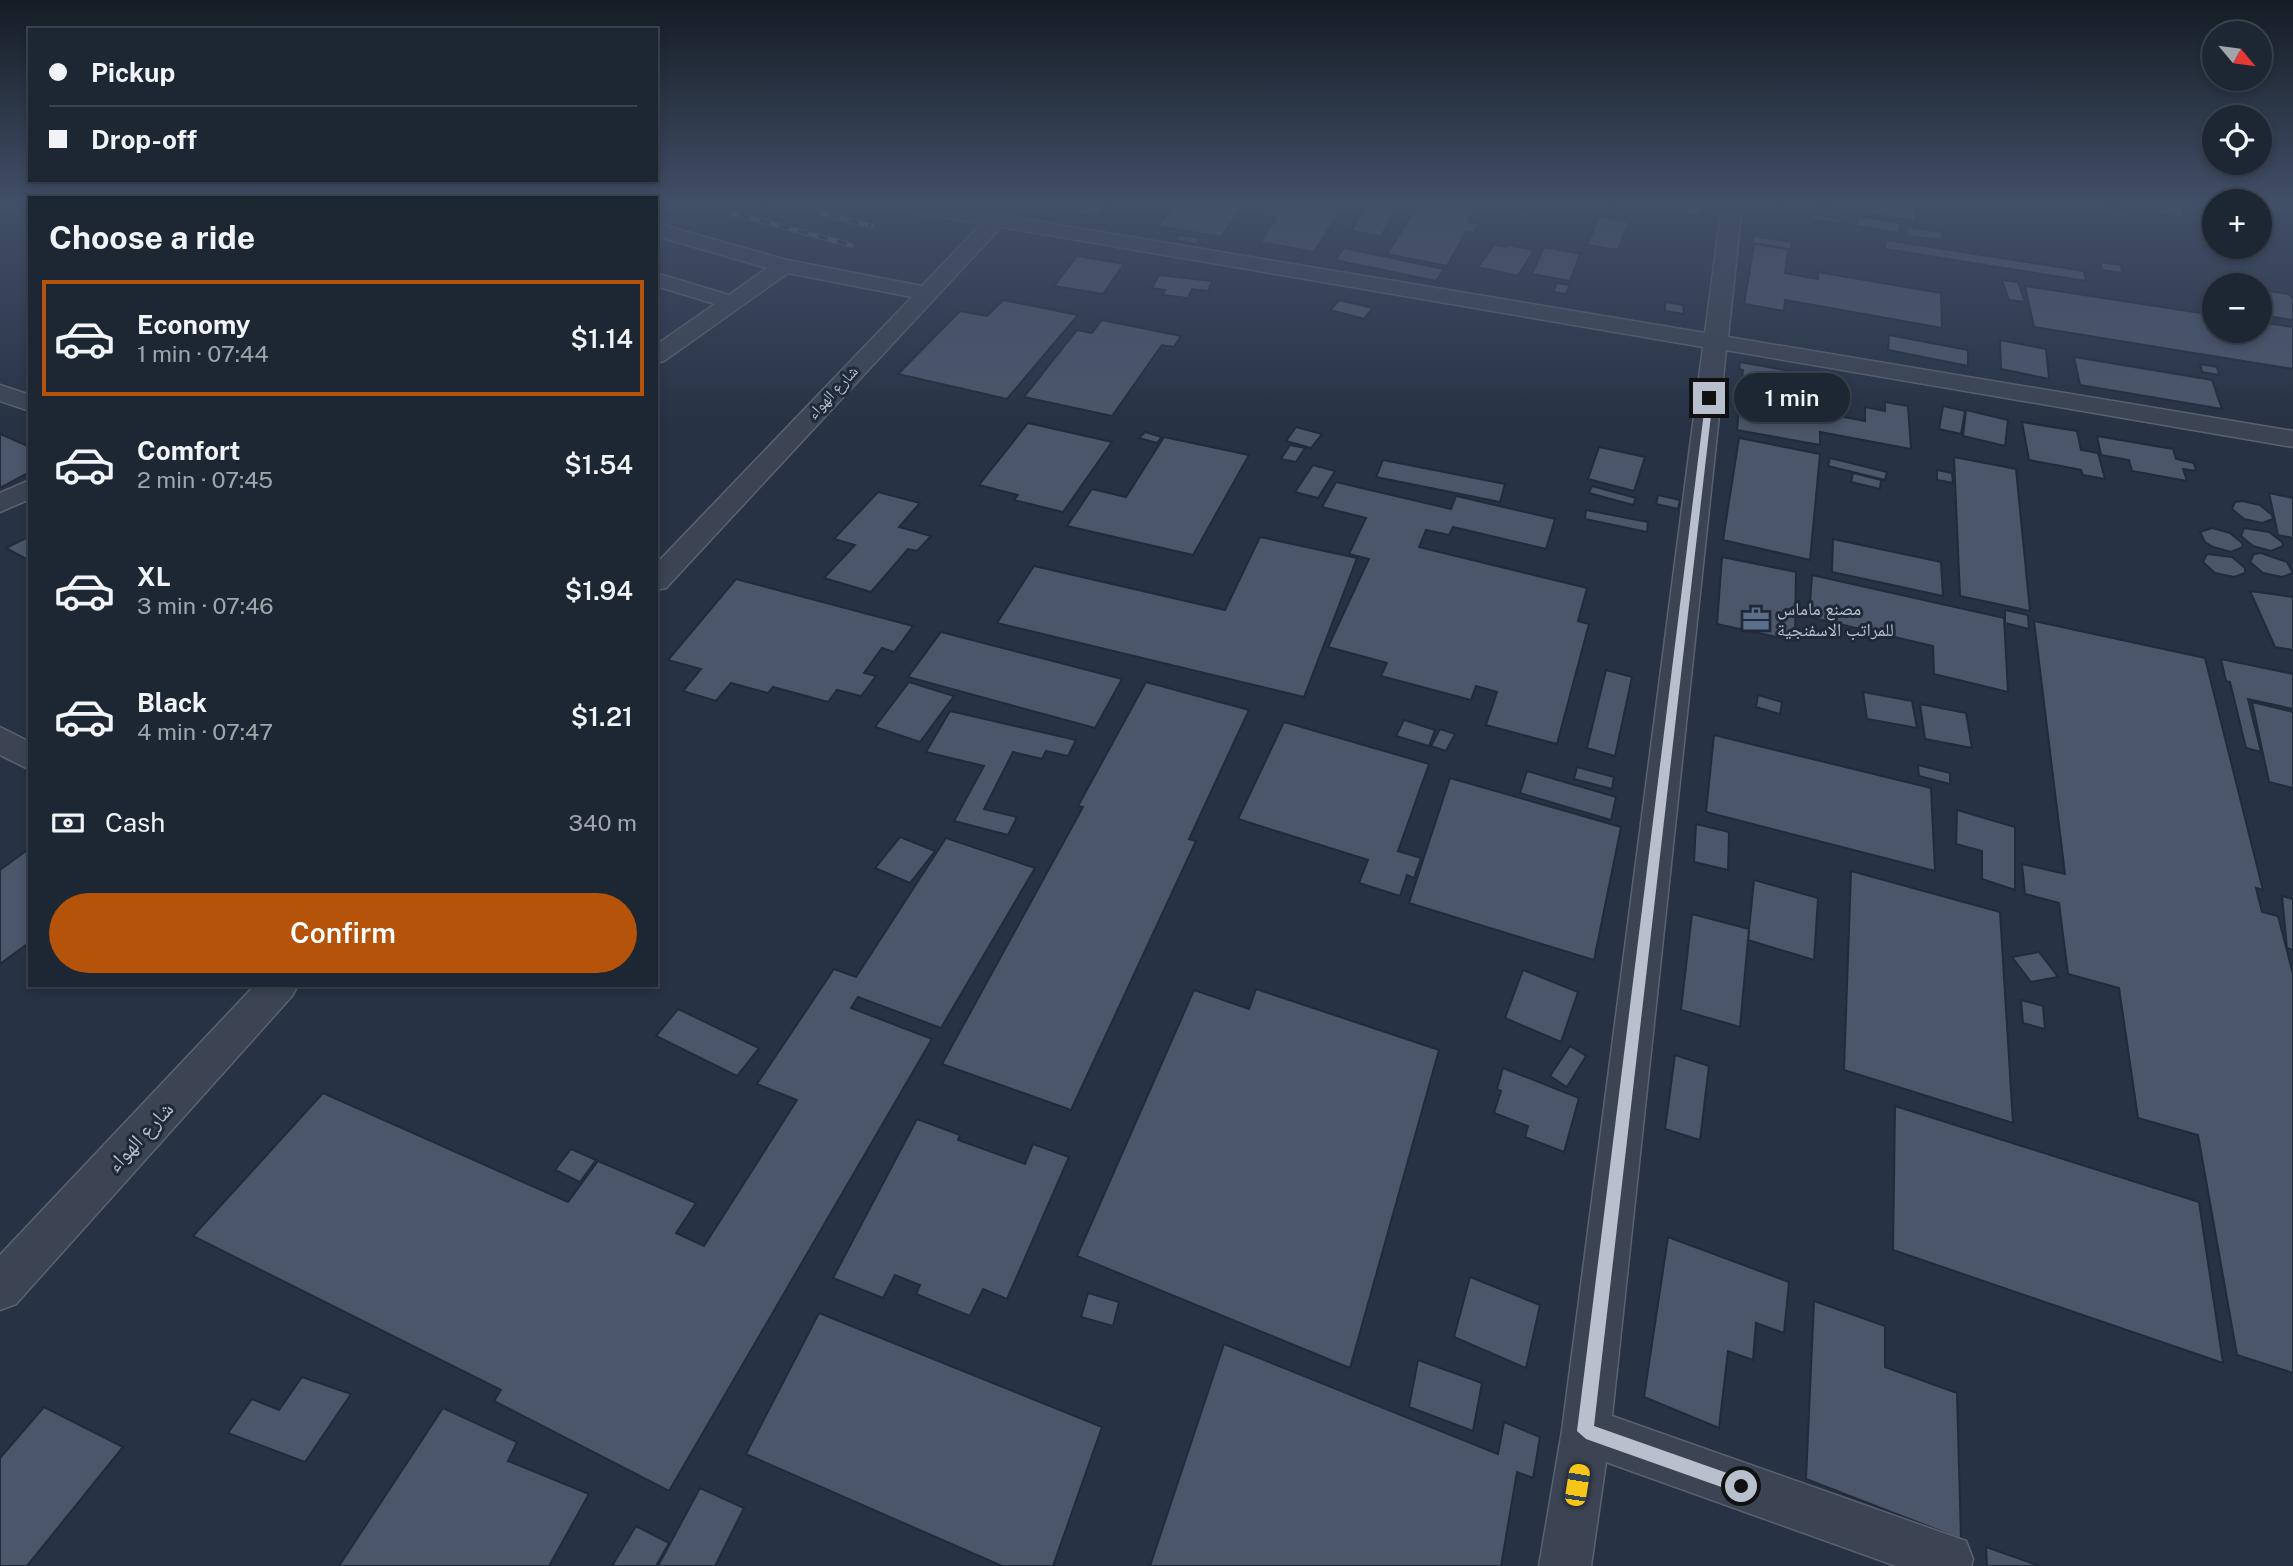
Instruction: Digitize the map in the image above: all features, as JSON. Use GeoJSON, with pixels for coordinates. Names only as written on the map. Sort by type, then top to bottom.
{"type":"FeatureCollection","features":[{"type":"Feature","properties":{"kind":"street"},"geometry":{"type":"LineString","coordinates":[[658,355],[767,278]]}},
{"type":"Feature","properties":{"kind":"street"},"geometry":{"type":"LineString","coordinates":[[848,278],[926,293]]}},
{"type":"Feature","properties":{"kind":"street","name":"شارع الهواء"},"geometry":{"type":"LineString","coordinates":[[658,579],[941,278]]}},
{"type":"Feature","properties":{"kind":"street"},"geometry":{"type":"LineString","coordinates":[[1351,278],[2293,439]]}},
{"type":"Feature","properties":{"kind":"street"},"geometry":{"type":"LineString","coordinates":[[1565,1566],[1586,1431],[1723,278]]}},
{"type":"Feature","properties":{"kind":"street"},"geometry":{"type":"LineString","coordinates":[[658,280],[733,303]]}},
{"type":"Feature","properties":{"kind":"street"},"geometry":{"type":"LineString","coordinates":[[0,392],[28,403]]}},
{"type":"Feature","properties":{"kind":"street"},"geometry":{"type":"LineString","coordinates":[[0,504],[28,489]]}},
{"type":"Feature","properties":{"kind":"street"},"geometry":{"type":"LineString","coordinates":[[0,739],[28,757]]}},
{"type":"Feature","properties":{"kind":"street","name":"شارع الهواء"},"geometry":{"type":"LineString","coordinates":[[0,1288],[277,987]]}},
{"type":"Feature","properties":{"kind":"street"},"geometry":{"type":"LineString","coordinates":[[1586,1431],[1948,1559]]}},
{"type":"Feature","properties":{"kind":"building"},"geometry":{"type":"Polygon","coordinates":[[[1060,278],[1114,278],[1103,294],[1054,286],[1060,278]]]}},
{"type":"Feature","properties":{"kind":"building"},"geometry":{"type":"Polygon","coordinates":[[[1157,278],[1212,281],[1208,291],[1192,289],[1188,298],[1163,295],[1165,290],[1152,288],[1157,278]]]}},
{"type":"Feature","properties":{"kind":"building"},"geometry":{"type":"Polygon","coordinates":[[[1748,278],[1854,278],[1941,293],[1942,328],[1785,300],[1784,311],[1744,304],[1748,278]]]}},
{"type":"Feature","properties":{"kind":"building"},"geometry":{"type":"Polygon","coordinates":[[[2002,280],[2018,282],[2025,302],[2009,300],[2002,280]]]}},
{"type":"Feature","properties":{"kind":"building"},"geometry":{"type":"Polygon","coordinates":[[[1557,283],[1570,285],[1566,294],[1553,292],[1557,283]]]}},
{"type":"Feature","properties":{"kind":"building"},"geometry":{"type":"Polygon","coordinates":[[[2025,286],[2202,313],[2202,343],[2272,343],[2272,324],[2293,327],[2293,369],[2034,327],[2025,286]]]}},
{"type":"Feature","properties":{"kind":"building"},"geometry":{"type":"Polygon","coordinates":[[[2272,292],[2289,294],[2293,299],[2293,320],[2272,317],[2272,292]]]}},
{"type":"Feature","properties":{"kind":"building"},"geometry":{"type":"Polygon","coordinates":[[[1003,300],[1078,315],[1007,399],[898,374],[960,311],[987,316],[1003,300]]]}},
{"type":"Feature","properties":{"kind":"building"},"geometry":{"type":"Polygon","coordinates":[[[1339,300],[1373,308],[1364,319],[1330,310],[1339,300]]]}},
{"type":"Feature","properties":{"kind":"building"},"geometry":{"type":"Polygon","coordinates":[[[1665,302],[1683,305],[1684,314],[1665,311],[1665,302]]]}},
{"type":"Feature","properties":{"kind":"building"},"geometry":{"type":"Polygon","coordinates":[[[1102,320],[1181,336],[1174,347],[1162,345],[1112,416],[1024,397],[1077,330],[1092,333],[1102,320]]]}},
{"type":"Feature","properties":{"kind":"building"},"geometry":{"type":"Polygon","coordinates":[[[1889,335],[1968,350],[1968,366],[1888,350],[1889,335]]]}},
{"type":"Feature","properties":{"kind":"building"},"geometry":{"type":"Polygon","coordinates":[[[2000,340],[2046,349],[2049,379],[2001,369],[2000,340]]]}},
{"type":"Feature","properties":{"kind":"building"},"geometry":{"type":"Polygon","coordinates":[[[2074,357],[2212,380],[2222,409],[2080,385],[2074,357]]]}},
{"type":"Feature","properties":{"kind":"building"},"geometry":{"type":"Polygon","coordinates":[[[1740,362],[1824,377],[1823,385],[1841,388],[1841,399],[1822,396],[1822,413],[1865,421],[1865,407],[1885,411],[1885,402],[1908,406],[1911,449],[1820,432],[1820,445],[1737,430],[1743,370],[1739,369],[1740,362]]]}},
{"type":"Feature","properties":{"kind":"building"},"geometry":{"type":"Polygon","coordinates":[[[2200,364],[2217,367],[2219,375],[2202,372],[2200,364]]]}},
{"type":"Feature","properties":{"kind":"building"},"geometry":{"type":"Polygon","coordinates":[[[1943,406],[1965,411],[1961,434],[1939,429],[1943,406]]]}},
{"type":"Feature","properties":{"kind":"building"},"geometry":{"type":"Polygon","coordinates":[[[1966,410],[2008,420],[2005,446],[1963,436],[1966,410]]]}},
{"type":"Feature","properties":{"kind":"building"},"geometry":{"type":"Polygon","coordinates":[[[2022,422],[2077,431],[2081,450],[2098,453],[2105,479],[2083,475],[2081,470],[2029,460],[2022,422]]]}},
{"type":"Feature","properties":{"kind":"building"},"geometry":{"type":"Polygon","coordinates":[[[1028,423],[1112,442],[1063,512],[1014,500],[1018,495],[979,485],[1028,423]]]}},
{"type":"Feature","properties":{"kind":"building"},"geometry":{"type":"Polygon","coordinates":[[[1296,427],[1322,434],[1311,448],[1286,441],[1296,427]]]}},
{"type":"Feature","properties":{"kind":"building"},"geometry":{"type":"Polygon","coordinates":[[[1145,432],[1162,437],[1157,443],[1139,438],[1145,432]]]}},
{"type":"Feature","properties":{"kind":"building"},"geometry":{"type":"Polygon","coordinates":[[[0,434],[28,446],[28,473],[0,488],[0,434]]]}},
{"type":"Feature","properties":{"kind":"building"},"geometry":{"type":"Polygon","coordinates":[[[2097,436],[2173,449],[2176,459],[2194,463],[2196,471],[2183,469],[2187,481],[2132,471],[2129,460],[2101,455],[2097,436]]]}},
{"type":"Feature","properties":{"kind":"building"},"geometry":{"type":"Polygon","coordinates":[[[1164,437],[1249,455],[1193,555],[1067,526],[1092,489],[1126,497],[1164,437]]]}},
{"type":"Feature","properties":{"kind":"building"},"geometry":{"type":"Polygon","coordinates":[[[1739,438],[1820,454],[1810,560],[1723,540],[1739,438]]]}},
{"type":"Feature","properties":{"kind":"building"},"geometry":{"type":"Polygon","coordinates":[[[1290,445],[1305,448],[1296,462],[1281,459],[1290,445]]]}},
{"type":"Feature","properties":{"kind":"building"},"geometry":{"type":"Polygon","coordinates":[[[1599,447],[1645,457],[1634,491],[1588,479],[1599,447]]]}},
{"type":"Feature","properties":{"kind":"building"},"geometry":{"type":"Polygon","coordinates":[[[1954,457],[2016,469],[2030,611],[1960,596],[1954,457]]]}},
{"type":"Feature","properties":{"kind":"building"},"geometry":{"type":"Polygon","coordinates":[[[1830,458],[1887,472],[1885,480],[1828,466],[1830,458]]]}},
{"type":"Feature","properties":{"kind":"building"},"geometry":{"type":"Polygon","coordinates":[[[1383,460],[1505,484],[1500,502],[1376,477],[1383,460]]]}},
{"type":"Feature","properties":{"kind":"building"},"geometry":{"type":"Polygon","coordinates":[[[1313,465],[1335,471],[1318,498],[1295,492],[1313,465]]]}},
{"type":"Feature","properties":{"kind":"building"},"geometry":{"type":"Polygon","coordinates":[[[1937,470],[1952,473],[1953,483],[1937,480],[1937,470]]]}},
{"type":"Feature","properties":{"kind":"building"},"geometry":{"type":"Polygon","coordinates":[[[1853,473],[1881,480],[1880,489],[1851,482],[1853,473]]]}},
{"type":"Feature","properties":{"kind":"building"},"geometry":{"type":"Polygon","coordinates":[[[1336,482],[1451,509],[1456,496],[1555,519],[1546,549],[1453,527],[1449,535],[1426,530],[1419,547],[1587,588],[1578,621],[1589,624],[1557,744],[1486,725],[1497,692],[1476,686],[1471,700],[1381,676],[1387,663],[1328,647],[1369,559],[1349,554],[1366,518],[1322,507],[1336,482]]]}},
{"type":"Feature","properties":{"kind":"building"},"geometry":{"type":"Polygon","coordinates":[[[1592,486],[1636,498],[1633,505],[1589,493],[1592,486]]]}},
{"type":"Feature","properties":{"kind":"building"},"geometry":{"type":"Polygon","coordinates":[[[878,492],[920,503],[899,527],[931,536],[917,551],[908,549],[871,592],[824,578],[855,545],[834,539],[878,492]]]}},
{"type":"Feature","properties":{"kind":"building"},"geometry":{"type":"Polygon","coordinates":[[[2269,493],[2293,498],[2293,538],[2278,535],[2269,493]]]}},
{"type":"Feature","properties":{"kind":"building"},"geometry":{"type":"Polygon","coordinates":[[[1658,495],[1680,500],[1678,509],[1656,504],[1658,495]]]}},
{"type":"Feature","properties":{"kind":"building"},"geometry":{"type":"Polygon","coordinates":[[[2235,502],[2260,505],[2273,519],[2262,523],[2244,519],[2232,509],[2235,502]]]}},
{"type":"Feature","properties":{"kind":"building"},"geometry":{"type":"Polygon","coordinates":[[[1586,510],[1648,522],[1647,532],[1585,519],[1586,510]]]}},
{"type":"Feature","properties":{"kind":"building"},"geometry":{"type":"Polygon","coordinates":[[[2212,528],[2230,533],[2243,547],[2231,552],[2213,547],[2205,542],[2200,532],[2212,528]]]}},
{"type":"Feature","properties":{"kind":"building"},"geometry":{"type":"Polygon","coordinates":[[[2244,528],[2269,532],[2282,542],[2283,546],[2271,551],[2253,546],[2241,536],[2244,528]]]}},
{"type":"Feature","properties":{"kind":"building"},"geometry":{"type":"Polygon","coordinates":[[[28,537],[28,560],[6,548],[28,537]]]}},
{"type":"Feature","properties":{"kind":"building"},"geometry":{"type":"Polygon","coordinates":[[[1260,537],[1357,558],[1304,697],[997,623],[1034,566],[1225,610],[1260,537]]]}},
{"type":"Feature","properties":{"kind":"building"},"geometry":{"type":"Polygon","coordinates":[[[1833,539],[1941,562],[1943,596],[1832,572],[1833,539]]]}},
{"type":"Feature","properties":{"kind":"building"},"geometry":{"type":"Polygon","coordinates":[[[2261,553],[2287,562],[2293,573],[2282,577],[2263,573],[2250,562],[2254,554],[2261,553]]]}},
{"type":"Feature","properties":{"kind":"building"},"geometry":{"type":"Polygon","coordinates":[[[2207,554],[2232,557],[2245,568],[2245,573],[2234,577],[2215,573],[2203,562],[2207,554]]]}},
{"type":"Feature","properties":{"kind":"building"},"geometry":{"type":"Polygon","coordinates":[[[1722,557],[1796,572],[1795,641],[1717,624],[1722,557]]]}},
{"type":"Feature","properties":{"kind":"building"},"geometry":{"type":"Polygon","coordinates":[[[1812,575],[2004,618],[2008,692],[1934,674],[1933,646],[1809,617],[1812,575]]]}},
{"type":"Feature","properties":{"kind":"building"},"geometry":{"type":"Polygon","coordinates":[[[736,579],[913,626],[894,652],[882,648],[864,673],[876,676],[861,696],[837,690],[828,702],[773,687],[768,693],[731,683],[716,701],[683,691],[701,669],[668,660],[736,579]]]}},
{"type":"Feature","properties":{"kind":"building"},"geometry":{"type":"Polygon","coordinates":[[[2250,591],[2293,597],[2293,650],[2275,647],[2250,591]]]}},
{"type":"Feature","properties":{"kind":"building"},"geometry":{"type":"Polygon","coordinates":[[[2005,610],[2028,615],[2029,629],[2005,623],[2005,610]]]}},
{"type":"Feature","properties":{"kind":"building"},"geometry":{"type":"Polygon","coordinates":[[[2034,621],[2205,658],[2263,890],[2256,888],[2262,912],[2278,916],[2293,974],[2293,1373],[2237,1355],[2198,1135],[2138,1118],[2119,988],[2068,974],[2059,903],[2025,894],[2022,864],[2065,874],[2034,621]]]}},
{"type":"Feature","properties":{"kind":"building"},"geometry":{"type":"Polygon","coordinates":[[[941,632],[1122,679],[1095,728],[908,677],[941,632]]]}},
{"type":"Feature","properties":{"kind":"building"},"geometry":{"type":"Polygon","coordinates":[[[2221,659],[2293,674],[2293,709],[2248,699],[2261,752],[2246,748],[2230,682],[2226,681],[2221,659]]]}},
{"type":"Feature","properties":{"kind":"building"},"geometry":{"type":"Polygon","coordinates":[[[1606,670],[1632,677],[1615,756],[1587,748],[1606,670]]]}},
{"type":"Feature","properties":{"kind":"building"},"geometry":{"type":"Polygon","coordinates":[[[909,682],[954,696],[920,742],[875,727],[909,682]]]}},
{"type":"Feature","properties":{"kind":"building"},"geometry":{"type":"Polygon","coordinates":[[[1146,682],[1249,710],[1189,839],[1196,841],[1071,1110],[942,1064],[1083,807],[1078,806],[1146,682]]]}},
{"type":"Feature","properties":{"kind":"building"},"geometry":{"type":"Polygon","coordinates":[[[1863,692],[1912,701],[1917,728],[1867,719],[1863,692]]]}},
{"type":"Feature","properties":{"kind":"building"},"geometry":{"type":"Polygon","coordinates":[[[1758,695],[1782,702],[1780,714],[1756,707],[1758,695]]]}},
{"type":"Feature","properties":{"kind":"building"},"geometry":{"type":"Polygon","coordinates":[[[2252,702],[2293,712],[2293,788],[2269,782],[2252,702]]]}},
{"type":"Feature","properties":{"kind":"building"},"geometry":{"type":"Polygon","coordinates":[[[1920,704],[1966,713],[1972,748],[1925,739],[1920,704]]]}},
{"type":"Feature","properties":{"kind":"building"},"geometry":{"type":"Polygon","coordinates":[[[950,711],[1076,740],[1068,756],[1046,751],[1042,759],[1013,752],[984,809],[1017,817],[1008,835],[954,821],[984,766],[926,752],[950,711]]]}},
{"type":"Feature","properties":{"kind":"building"},"geometry":{"type":"Polygon","coordinates":[[[1404,720],[1435,730],[1429,746],[1396,736],[1404,720]]]}},
{"type":"Feature","properties":{"kind":"building"},"geometry":{"type":"Polygon","coordinates":[[[1284,722],[1429,764],[1398,851],[1421,858],[1414,878],[1407,875],[1400,896],[1359,883],[1368,860],[1238,819],[1284,722]]]}},
{"type":"Feature","properties":{"kind":"building"},"geometry":{"type":"Polygon","coordinates":[[[1440,729],[1455,734],[1446,751],[1431,746],[1440,729]]]}},
{"type":"Feature","properties":{"kind":"building"},"geometry":{"type":"Polygon","coordinates":[[[1714,735],[1931,788],[1935,871],[1706,812],[1714,735]]]}},
{"type":"Feature","properties":{"kind":"building"},"geometry":{"type":"Polygon","coordinates":[[[1918,765],[1950,773],[1950,784],[1919,776],[1918,765]]]}},
{"type":"Feature","properties":{"kind":"building"},"geometry":{"type":"Polygon","coordinates":[[[1577,767],[1614,777],[1612,789],[1574,779],[1577,767]]]}},
{"type":"Feature","properties":{"kind":"building"},"geometry":{"type":"Polygon","coordinates":[[[1527,771],[1616,797],[1611,820],[1520,793],[1527,771]]]}},
{"type":"Feature","properties":{"kind":"building"},"geometry":{"type":"Polygon","coordinates":[[[1450,778],[1621,827],[1594,960],[1409,903],[1450,778]]]}},
{"type":"Feature","properties":{"kind":"building"},"geometry":{"type":"Polygon","coordinates":[[[1957,810],[2015,827],[2015,890],[1982,879],[1982,851],[1956,844],[1957,810]]]}},
{"type":"Feature","properties":{"kind":"building"},"geometry":{"type":"Polygon","coordinates":[[[1696,824],[1729,832],[1728,870],[1694,862],[1696,824]]]}},
{"type":"Feature","properties":{"kind":"building"},"geometry":{"type":"Polygon","coordinates":[[[900,837],[935,851],[910,883],[875,868],[900,837]]]}},
{"type":"Feature","properties":{"kind":"building"},"geometry":{"type":"Polygon","coordinates":[[[946,838],[1035,868],[941,1028],[858,997],[851,1008],[932,1039],[669,1491],[494,1401],[501,1390],[193,1236],[323,1093],[568,1202],[598,1161],[696,1203],[676,1233],[704,1246],[797,1100],[757,1084],[834,969],[856,977],[946,838]]]}},
{"type":"Feature","properties":{"kind":"building"},"geometry":{"type":"Polygon","coordinates":[[[28,849],[28,943],[0,964],[0,870],[28,849]]]}},
{"type":"Feature","properties":{"kind":"building"},"geometry":{"type":"Polygon","coordinates":[[[1851,871],[2000,912],[2013,1123],[1844,1070],[1851,871]]]}},
{"type":"Feature","properties":{"kind":"building"},"geometry":{"type":"Polygon","coordinates":[[[1754,880],[1818,898],[1814,960],[1748,940],[1754,880]]]}},
{"type":"Feature","properties":{"kind":"building"},"geometry":{"type":"Polygon","coordinates":[[[2282,896],[2293,899],[2293,950],[2287,948],[2282,896]]]}},
{"type":"Feature","properties":{"kind":"building"},"geometry":{"type":"Polygon","coordinates":[[[1692,914],[1749,929],[1740,1027],[1681,1010],[1692,914]]]}},
{"type":"Feature","properties":{"kind":"building"},"geometry":{"type":"Polygon","coordinates":[[[2039,952],[2058,977],[2031,982],[2012,957],[2039,952]]]}},
{"type":"Feature","properties":{"kind":"building"},"geometry":{"type":"Polygon","coordinates":[[[1523,970],[1578,992],[1561,1042],[1505,1018],[1523,970]]]}},
{"type":"Feature","properties":{"kind":"building"},"geometry":{"type":"Polygon","coordinates":[[[1256,989],[1439,1050],[1350,1368],[1077,1256],[1194,990],[1249,1009],[1256,989]]]}},
{"type":"Feature","properties":{"kind":"building"},"geometry":{"type":"Polygon","coordinates":[[[2021,1000],[2043,1006],[2045,1029],[2023,1023],[2021,1000]]]}},
{"type":"Feature","properties":{"kind":"building"},"geometry":{"type":"Polygon","coordinates":[[[678,1009],[759,1048],[737,1076],[656,1036],[678,1009]]]}},
{"type":"Feature","properties":{"kind":"building"},"geometry":{"type":"Polygon","coordinates":[[[1570,1046],[1586,1056],[1567,1087],[1550,1076],[1570,1046]]]}},
{"type":"Feature","properties":{"kind":"building"},"geometry":{"type":"Polygon","coordinates":[[[1675,1055],[1709,1066],[1700,1140],[1665,1129],[1675,1055]]]}},
{"type":"Feature","properties":{"kind":"building"},"geometry":{"type":"Polygon","coordinates":[[[1503,1068],[1579,1098],[1564,1152],[1525,1137],[1528,1126],[1494,1113],[1501,1091],[1497,1089],[1503,1068]]]}},
{"type":"Feature","properties":{"kind":"building"},"geometry":{"type":"Polygon","coordinates":[[[1895,1106],[2199,1202],[2223,1363],[1893,1250],[1895,1106]]]}},
{"type":"Feature","properties":{"kind":"building"},"geometry":{"type":"Polygon","coordinates":[[[917,1119],[960,1135],[958,1140],[1025,1164],[1033,1144],[1069,1157],[1007,1299],[983,1289],[970,1316],[916,1294],[920,1285],[895,1275],[883,1298],[833,1278],[917,1119]]]}},
{"type":"Feature","properties":{"kind":"building"},"geometry":{"type":"Polygon","coordinates":[[[571,1149],[596,1160],[580,1182],[555,1170],[571,1149]]]}},
{"type":"Feature","properties":{"kind":"building"},"geometry":{"type":"Polygon","coordinates":[[[1668,1237],[1789,1282],[1784,1333],[1756,1323],[1753,1360],[1728,1351],[1719,1428],[1644,1397],[1668,1237]]]}},
{"type":"Feature","properties":{"kind":"building"},"geometry":{"type":"Polygon","coordinates":[[[1470,1277],[1540,1305],[1526,1368],[1454,1337],[1470,1277]]]}},
{"type":"Feature","properties":{"kind":"building"},"geometry":{"type":"Polygon","coordinates":[[[1088,1293],[1119,1302],[1113,1326],[1081,1317],[1088,1293]]]}},
{"type":"Feature","properties":{"kind":"building"},"geometry":{"type":"Polygon","coordinates":[[[1814,1301],[1885,1326],[1885,1367],[1957,1393],[1961,1539],[1806,1479],[1814,1301]]]}},
{"type":"Feature","properties":{"kind":"building"},"geometry":{"type":"Polygon","coordinates":[[[819,1313],[1102,1427],[1053,1566],[1002,1566],[746,1454],[819,1313]]]}},
{"type":"Feature","properties":{"kind":"building"},"geometry":{"type":"Polygon","coordinates":[[[1224,1344],[1498,1454],[1504,1422],[1540,1437],[1533,1478],[1517,1472],[1501,1566],[1150,1566],[1224,1344]]]}},
{"type":"Feature","properties":{"kind":"building"},"geometry":{"type":"Polygon","coordinates":[[[1418,1360],[1482,1383],[1473,1431],[1409,1407],[1418,1360]]]}},
{"type":"Feature","properties":{"kind":"building"},"geometry":{"type":"Polygon","coordinates":[[[302,1377],[351,1394],[305,1462],[228,1433],[252,1399],[279,1410],[302,1377]]]}},
{"type":"Feature","properties":{"kind":"building"},"geometry":{"type":"Polygon","coordinates":[[[44,1407],[123,1447],[27,1566],[0,1566],[0,1458],[44,1407]]]}},
{"type":"Feature","properties":{"kind":"building"},"geometry":{"type":"Polygon","coordinates":[[[443,1408],[517,1442],[508,1461],[589,1494],[549,1566],[339,1566],[443,1408]]]}},
{"type":"Feature","properties":{"kind":"building"},"geometry":{"type":"Polygon","coordinates":[[[700,1488],[744,1508],[715,1566],[658,1566],[700,1488]]]}},
{"type":"Feature","properties":{"kind":"building"},"geometry":{"type":"Polygon","coordinates":[[[636,1526],[669,1543],[656,1566],[612,1566],[636,1526]]]}},
{"type":"Feature","properties":{"kind":"building"},"geometry":{"type":"Polygon","coordinates":[[[1986,1547],[2040,1566],[1987,1566],[1986,1547]]]}},
{"type":"Feature","properties":{"kind":"place","name":"مصنع ماماس للمراتب الاسفنجية"},"geometry":{"type":"Point","coordinates":[1756,619]}},
{"type":"Feature","properties":{"kind":"route"},"geometry":{"type":"LineString","coordinates":[[1709,398],[1655,826],[1586,1431],[1741,1486]]}}]}
